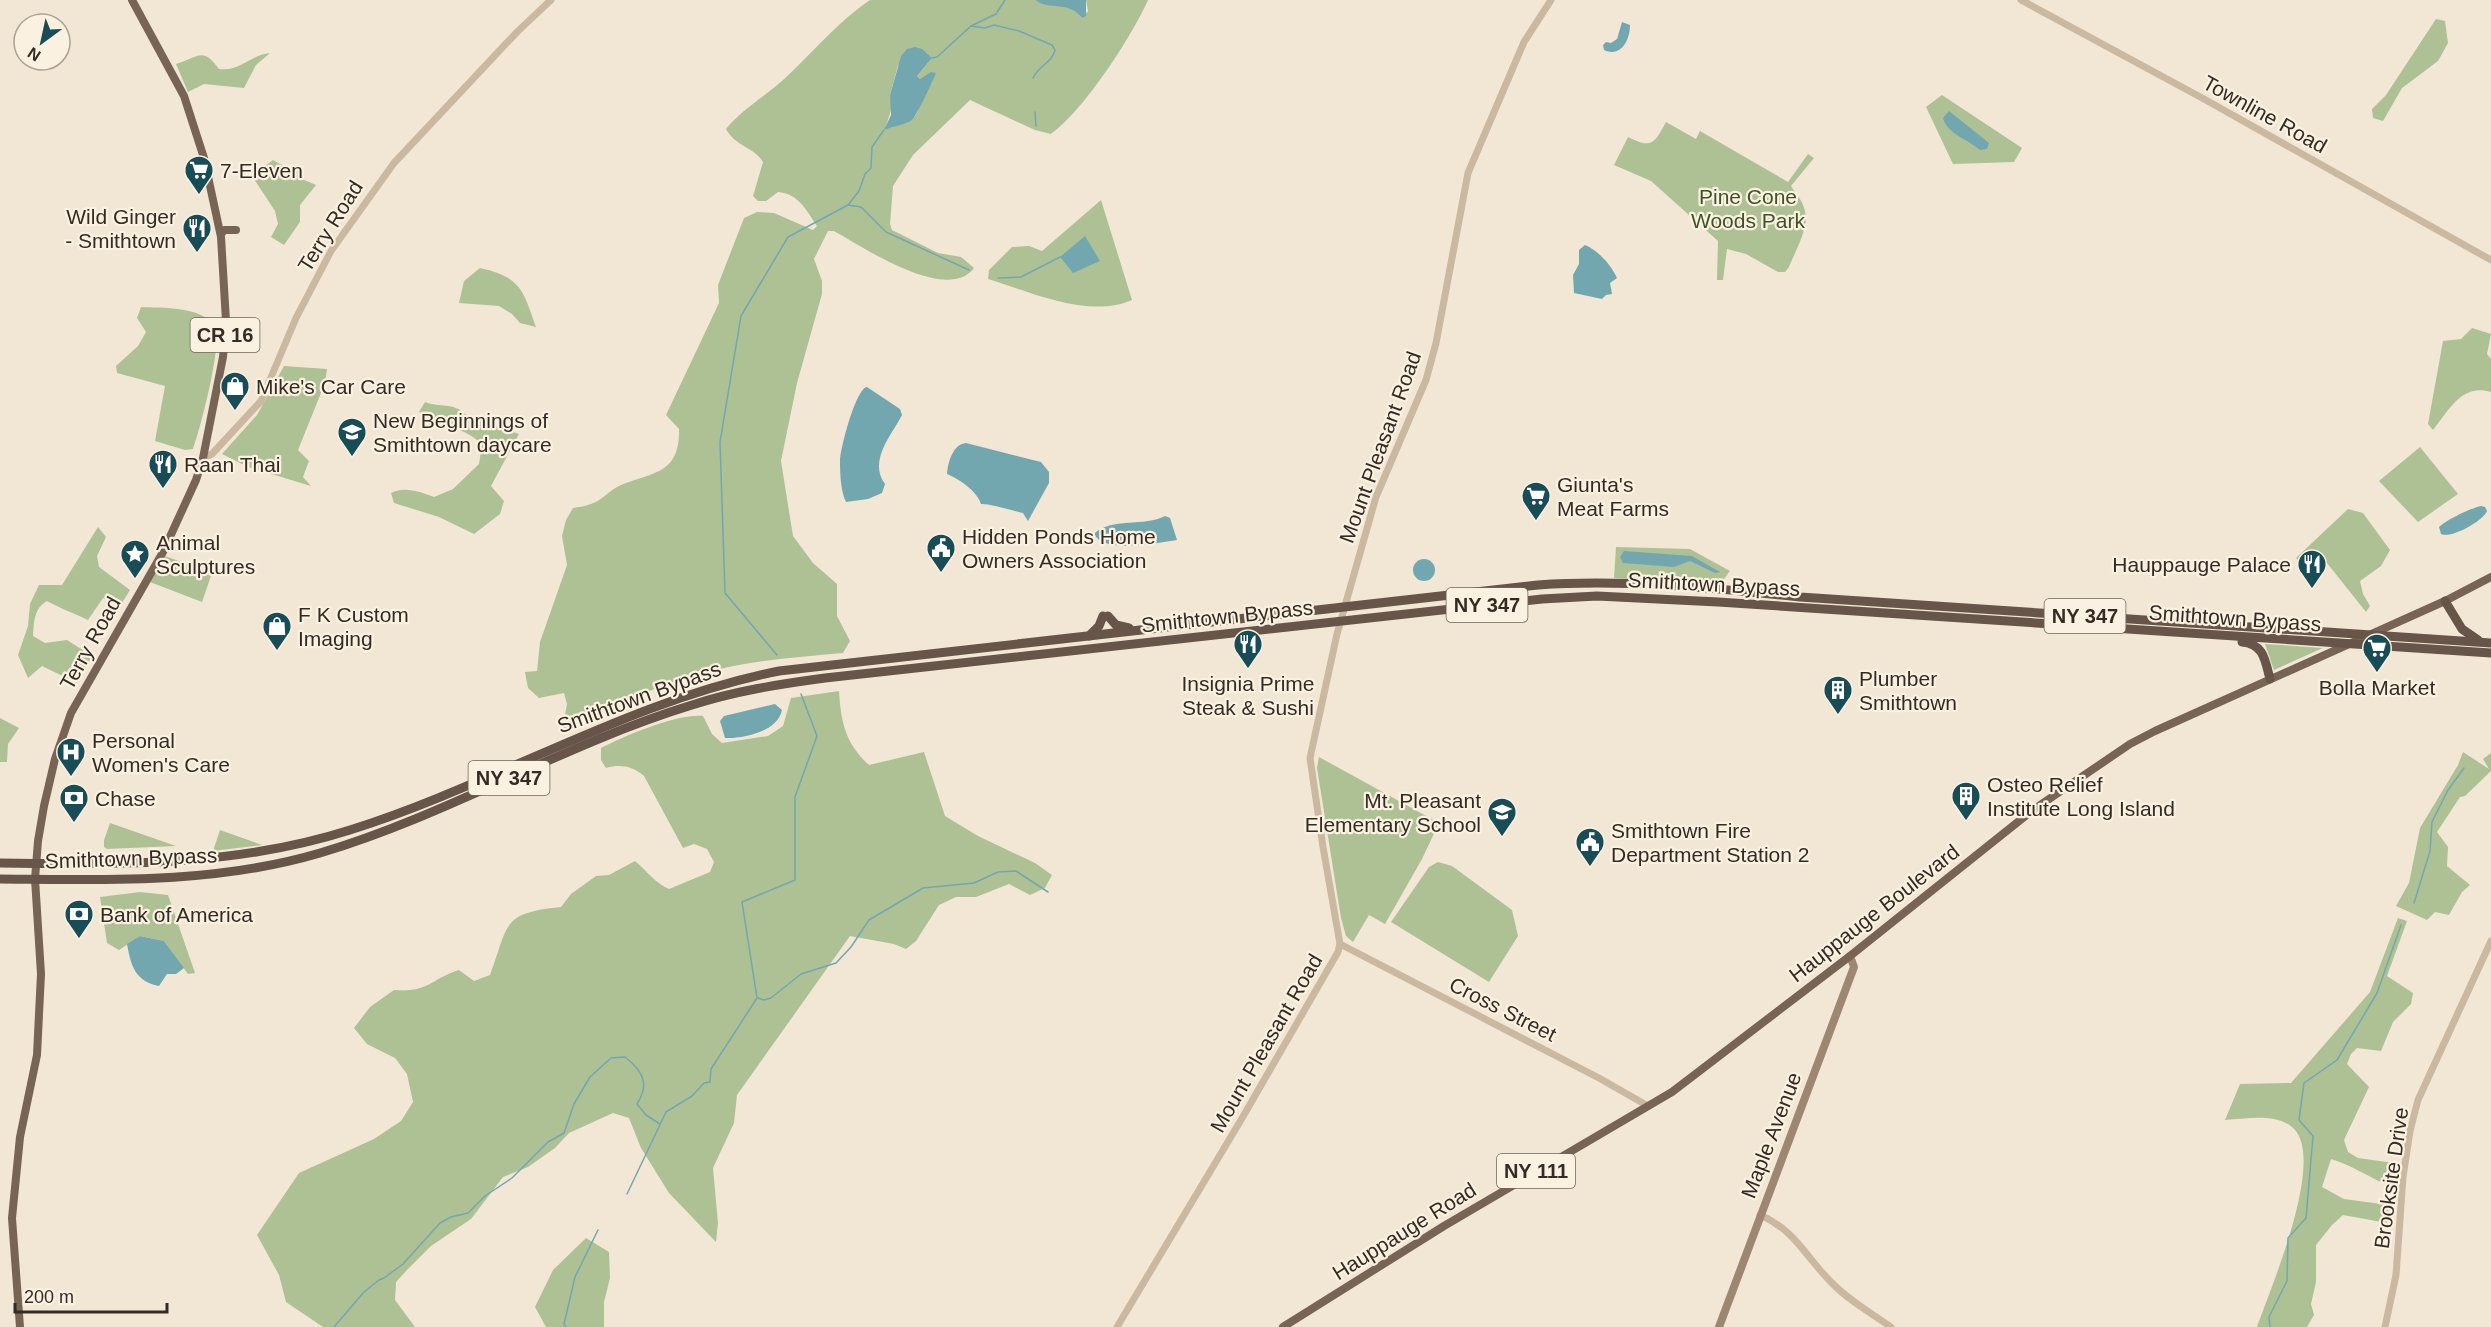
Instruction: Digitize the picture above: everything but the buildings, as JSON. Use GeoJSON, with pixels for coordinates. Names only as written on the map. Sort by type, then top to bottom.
{"type":"FeatureCollection","features":[{"type":"Feature","properties":{"kind":"highway","name":"Smithtown Bypass"},"geometry":{"type":"LineString","coordinates":[[0,863],[189,862],[244,855],[301,844],[392,816],[645,710],[723,683],[779,671],[1344,605],[1538,585],[1607,583],[2486,643]]}},
{"type":"Feature","properties":{"kind":"highway","name":"Smithtown Bypass"},"geometry":{"type":"LineString","coordinates":[[0,879],[129,880],[185,877],[249,869],[310,855],[378,833],[658,716],[705,701],[759,688],[831,677],[1542,599],[1597,596],[1718,602],[2491,653]]}},
{"type":"Feature","properties":{"kind":"highway"},"geometry":{"type":"LineString","coordinates":[[2445,602],[2462,629],[2486,643]]}},
{"type":"Feature","properties":{"kind":"highway"},"geometry":{"type":"LineString","coordinates":[[1089,636],[1105,616],[1116,625],[1140,630]]}},
{"type":"Feature","properties":{"kind":"highway"},"geometry":{"type":"LineString","coordinates":[[2208,634],[2213,638],[2253,643],[2264,656],[2270,679]]}},
{"type":"Feature","properties":{"kind":"main road","name":"CR 16"},"geometry":{"type":"LineString","coordinates":[[132,0],[184,96],[204,158],[221,234],[225,333],[223,357],[203,458]]}},
{"type":"Feature","properties":{"kind":"main road"},"geometry":{"type":"LineString","coordinates":[[221,234],[224,230],[236,230]]}},
{"type":"Feature","properties":{"kind":"main road","name":"Terry Road"},"geometry":{"type":"LineString","coordinates":[[20,1327],[12,1218],[20,1137],[37,1054],[41,974],[36,863],[44,806],[68,720],[163,552],[196,480],[203,458]]}},
{"type":"Feature","properties":{"kind":"main road","name":"Hauppauge Boulevard"},"geometry":{"type":"LineString","coordinates":[[1784,1007],[2032,810],[2130,744],[2445,602],[2491,577]]}},
{"type":"Feature","properties":{"kind":"main road","name":"Maple Avenue"},"geometry":{"type":"LineString","coordinates":[[1719,1327],[1854,967],[1850,956]]}},
{"type":"Feature","properties":{"kind":"main road","name":"Hauppauge Road"},"geometry":{"type":"LineString","coordinates":[[1283,1327],[1444,1226],[1672,1092],[1784,1007]]}},
{"type":"Feature","properties":{"kind":"street","name":"Terry Road"},"geometry":{"type":"LineString","coordinates":[[203,458],[212,454],[261,401],[296,318],[331,251],[394,163],[509,40],[551,0]]}},
{"type":"Feature","properties":{"kind":"street","name":"Mount Pleasant Road"},"geometry":{"type":"LineString","coordinates":[[1117,1327],[1338,952],[1340,944],[1310,758],[1340,621],[1379,487],[1426,380],[1436,343],[1468,173],[1524,42],[1551,0]]}},
{"type":"Feature","properties":{"kind":"street","name":"Townline Road"},"geometry":{"type":"LineString","coordinates":[[2020,0],[2204,99],[2491,260]]}},
{"type":"Feature","properties":{"kind":"street","name":"Brooksite Drive"},"geometry":{"type":"LineString","coordinates":[[2385,1327],[2396,1275],[2403,1177],[2410,1131],[2418,1100],[2491,941]]}},
{"type":"Feature","properties":{"kind":"street","name":"Cross Street"},"geometry":{"type":"LineString","coordinates":[[1340,944],[1599,1078],[1648,1106]]}},
{"type":"Feature","properties":{"kind":"street"},"geometry":{"type":"LineString","coordinates":[[1760,1215],[1786,1229],[1838,1289],[1892,1327]]}},
{"type":"Feature","properties":{"kind":"green space"},"geometry":{"type":"Polygon","coordinates":[[[870,0],[1035,0],[1066,7],[1077,12],[1082,18],[1088,11],[1086,0],[1148,0],[1106,72],[1078,108],[1051,134],[1035,130],[970,100],[913,155],[893,186],[890,224],[892,230],[938,253],[961,257],[974,268],[961,277],[945,280],[925,276],[884,259],[834,231],[828,231],[814,259],[822,281],[822,294],[797,383],[781,461],[793,536],[813,563],[837,584],[837,616],[850,641],[843,653],[727,667],[692,676],[654,689],[562,730],[567,704],[564,693],[539,698],[528,688],[525,672],[537,671],[540,642],[567,565],[562,536],[566,520],[573,508],[595,503],[619,486],[661,470],[675,456],[679,429],[666,415],[719,303],[718,285],[744,218],[757,212],[774,213],[813,230],[817,226],[801,204],[785,193],[778,192],[766,201],[758,201],[753,196],[763,162],[755,153],[735,140],[726,129],[782,81],[835,28],[870,0]],[[922,50],[898,65],[890,95],[892,107],[886,126],[909,121],[918,112],[922,99],[932,83],[917,76],[932,58],[922,50]]]}},
{"type":"Feature","properties":{"kind":"green space"},"geometry":{"type":"Polygon","coordinates":[[[2436,19],[2445,21],[2448,43],[2438,61],[2402,88],[2383,121],[2373,118],[2372,109],[2386,95],[2436,19]]]}},
{"type":"Feature","properties":{"kind":"green space"},"geometry":{"type":"Polygon","coordinates":[[[270,53],[256,65],[244,88],[204,84],[188,92],[176,64],[201,55],[209,58],[219,69],[226,69],[270,53]]]}},
{"type":"Feature","properties":{"kind":"green space"},"geometry":{"type":"Polygon","coordinates":[[[1942,95],[2022,148],[2014,162],[1953,164],[1926,107],[1942,95]]]}},
{"type":"Feature","properties":{"kind":"green space","name":"Pine Cone Woods Park"},"geometry":{"type":"Polygon","coordinates":[[[1666,122],[1696,139],[1700,131],[1788,182],[1808,154],[1814,158],[1791,186],[1803,204],[1806,218],[1801,240],[1785,272],[1778,272],[1746,254],[1727,249],[1723,280],[1717,280],[1718,241],[1651,181],[1614,165],[1628,137],[1642,143],[1652,142],[1666,122]]]}},
{"type":"Feature","properties":{"kind":"green space"},"geometry":{"type":"Polygon","coordinates":[[[273,160],[287,168],[298,170],[302,179],[316,185],[300,205],[300,222],[284,245],[271,237],[278,224],[275,211],[252,176],[273,160]]]}},
{"type":"Feature","properties":{"kind":"green space"},"geometry":{"type":"Polygon","coordinates":[[[1101,200],[1132,300],[1097,307],[1079,305],[1060,302],[988,279],[989,270],[1012,247],[1029,246],[1042,251],[1101,200]]]}},
{"type":"Feature","properties":{"kind":"green space"},"geometry":{"type":"Polygon","coordinates":[[[480,268],[504,276],[518,287],[528,303],[536,327],[520,323],[512,314],[499,306],[459,303],[464,281],[480,268]]]}},
{"type":"Feature","properties":{"kind":"green space"},"geometry":{"type":"Polygon","coordinates":[[[141,307],[170,308],[192,312],[202,315],[215,327],[217,336],[213,368],[193,449],[185,450],[155,441],[165,386],[117,373],[116,366],[138,346],[146,332],[137,318],[141,307]]]}},
{"type":"Feature","properties":{"kind":"green space"},"geometry":{"type":"Polygon","coordinates":[[[2472,328],[2491,334],[2487,354],[2491,359],[2491,392],[2472,391],[2464,395],[2457,400],[2433,430],[2428,424],[2443,341],[2461,339],[2472,328]]]}},
{"type":"Feature","properties":{"kind":"green space"},"geometry":{"type":"Polygon","coordinates":[[[284,366],[327,369],[325,383],[298,450],[309,461],[303,477],[311,486],[248,467],[222,454],[257,415],[284,366]]]}},
{"type":"Feature","properties":{"kind":"green space"},"geometry":{"type":"Polygon","coordinates":[[[425,402],[456,408],[465,414],[519,434],[491,486],[504,501],[500,514],[474,534],[439,517],[394,503],[391,493],[396,491],[413,491],[434,497],[453,489],[479,464],[482,445],[468,434],[419,412],[425,402]]]}},
{"type":"Feature","properties":{"kind":"green space"},"geometry":{"type":"Polygon","coordinates":[[[2420,447],[2458,494],[2418,522],[2379,481],[2420,447]]]}},
{"type":"Feature","properties":{"kind":"green space"},"geometry":{"type":"Polygon","coordinates":[[[2348,509],[2363,513],[2390,550],[2381,566],[2360,581],[2363,594],[2370,606],[2366,612],[2323,558],[2299,561],[2296,558],[2348,509]]]}},
{"type":"Feature","properties":{"kind":"green space"},"geometry":{"type":"Polygon","coordinates":[[[98,527],[106,537],[97,556],[99,567],[130,590],[120,606],[103,598],[88,620],[47,601],[39,607],[33,636],[45,643],[67,640],[92,656],[77,683],[42,666],[28,678],[18,655],[28,626],[30,604],[39,585],[62,585],[98,527]]]}},
{"type":"Feature","properties":{"kind":"green space"},"geometry":{"type":"Polygon","coordinates":[[[1616,547],[1690,549],[1730,571],[1720,584],[1614,578],[1616,547]]]}},
{"type":"Feature","properties":{"kind":"green space"},"geometry":{"type":"Polygon","coordinates":[[[165,556],[212,573],[202,602],[150,582],[165,556]]]}},
{"type":"Feature","properties":{"kind":"green space"},"geometry":{"type":"Polygon","coordinates":[[[2265,644],[2323,648],[2274,670],[2265,644]]]}},
{"type":"Feature","properties":{"kind":"green space"},"geometry":{"type":"Polygon","coordinates":[[[839,691],[841,713],[849,740],[869,765],[924,752],[945,816],[978,836],[1035,863],[1052,875],[1045,888],[1030,895],[1009,884],[976,897],[956,897],[939,905],[916,941],[906,949],[894,944],[850,936],[737,1095],[734,1123],[713,1168],[718,1223],[716,1242],[669,1193],[641,1148],[629,1118],[613,1113],[569,1133],[555,1148],[528,1167],[503,1177],[471,1219],[431,1246],[406,1271],[396,1282],[395,1300],[415,1327],[323,1327],[286,1302],[279,1275],[257,1235],[299,1173],[374,1139],[401,1121],[413,1102],[407,1074],[395,1058],[367,1044],[354,1028],[370,1007],[394,990],[422,987],[459,970],[474,981],[490,975],[510,924],[527,913],[561,907],[571,894],[596,876],[609,875],[635,861],[655,880],[669,889],[710,872],[714,862],[707,849],[694,844],[683,848],[644,776],[626,767],[606,768],[601,760],[601,748],[651,726],[692,716],[703,716],[712,734],[722,743],[768,736],[783,726],[791,698],[839,691]]]}},
{"type":"Feature","properties":{"kind":"green space"},"geometry":{"type":"Polygon","coordinates":[[[0,718],[19,728],[8,744],[7,762],[0,762],[0,718]]]}},
{"type":"Feature","properties":{"kind":"green space"},"geometry":{"type":"Polygon","coordinates":[[[2463,752],[2489,769],[2483,759],[2491,753],[2491,771],[2465,796],[2460,797],[2437,832],[2448,847],[2447,866],[2470,885],[2462,892],[2449,915],[2435,912],[2427,920],[2396,906],[2409,883],[2420,828],[2458,765],[2463,752]]]}},
{"type":"Feature","properties":{"kind":"green space"},"geometry":{"type":"Polygon","coordinates":[[[1319,757],[1439,823],[1422,859],[1385,924],[1369,915],[1353,942],[1346,936],[1341,918],[1317,768],[1319,757]]]}},
{"type":"Feature","properties":{"kind":"green space"},"geometry":{"type":"Polygon","coordinates":[[[110,823],[176,846],[107,849],[104,847],[104,840],[110,823]]]}},
{"type":"Feature","properties":{"kind":"green space"},"geometry":{"type":"Polygon","coordinates":[[[220,830],[262,845],[213,851],[220,830]]]}},
{"type":"Feature","properties":{"kind":"green space"},"geometry":{"type":"Polygon","coordinates":[[[1438,862],[1452,866],[1512,910],[1518,936],[1489,982],[1391,922],[1429,867],[1438,862]]]}},
{"type":"Feature","properties":{"kind":"green space"},"geometry":{"type":"Polygon","coordinates":[[[140,892],[168,895],[195,973],[188,974],[164,941],[140,936],[119,950],[107,943],[100,897],[140,892]]]}},
{"type":"Feature","properties":{"kind":"green space"},"geometry":{"type":"Polygon","coordinates":[[[2398,918],[2407,921],[2387,976],[2413,993],[2411,1004],[2393,1022],[2381,1051],[2357,1048],[2351,1054],[2347,1064],[2369,1087],[2344,1140],[2348,1152],[2358,1158],[2394,1163],[2389,1186],[2331,1159],[2322,1187],[2344,1199],[2389,1205],[2387,1223],[2343,1215],[2316,1245],[2316,1282],[2311,1304],[2314,1315],[2307,1327],[2257,1327],[2293,1224],[2304,1165],[2301,1142],[2292,1127],[2277,1120],[2260,1118],[2225,1120],[2240,1084],[2291,1083],[2370,992],[2398,918]]]}},
{"type":"Feature","properties":{"kind":"green space"},"geometry":{"type":"Polygon","coordinates":[[[586,1238],[609,1252],[610,1278],[604,1302],[604,1327],[546,1327],[535,1307],[553,1270],[586,1238]]]}},
{"type":"Feature","properties":{"kind":"water"},"geometry":{"type":"Polygon","coordinates":[[[1035,0],[1086,0],[1086,16],[1082,18],[1071,9],[1047,5],[1035,0]]]}},
{"type":"Feature","properties":{"kind":"water"},"geometry":{"type":"Polygon","coordinates":[[[1622,22],[1630,25],[1626,42],[1620,50],[1615,52],[1604,50],[1603,45],[1606,42],[1611,43],[1617,39],[1622,22]]]}},
{"type":"Feature","properties":{"kind":"water"},"geometry":{"type":"Polygon","coordinates":[[[915,47],[922,49],[932,58],[917,76],[920,79],[931,72],[936,73],[912,120],[884,130],[891,115],[890,95],[901,56],[907,49],[915,47]]]}},
{"type":"Feature","properties":{"kind":"water"},"geometry":{"type":"Polygon","coordinates":[[[1949,111],[1989,143],[1987,149],[1980,150],[1945,124],[1943,118],[1949,111]]]}},
{"type":"Feature","properties":{"kind":"water"},"geometry":{"type":"Polygon","coordinates":[[[1085,236],[1100,261],[1073,273],[1060,257],[1085,236]]]}},
{"type":"Feature","properties":{"kind":"water"},"geometry":{"type":"Polygon","coordinates":[[[1585,245],[1604,259],[1617,278],[1610,283],[1612,294],[1602,299],[1574,293],[1573,275],[1579,264],[1579,250],[1585,245]]]}},
{"type":"Feature","properties":{"kind":"water"},"geometry":{"type":"Polygon","coordinates":[[[867,387],[900,409],[902,415],[880,457],[880,475],[885,484],[882,493],[868,499],[846,502],[841,483],[841,455],[858,397],[867,387]]]}},
{"type":"Feature","properties":{"kind":"water"},"geometry":{"type":"Polygon","coordinates":[[[966,443],[1041,462],[1049,472],[1049,483],[1028,521],[1023,513],[981,504],[967,486],[947,474],[950,459],[955,450],[961,444],[966,443]]]}},
{"type":"Feature","properties":{"kind":"water"},"geometry":{"type":"Polygon","coordinates":[[[2481,506],[2487,511],[2473,524],[2459,532],[2441,534],[2439,527],[2442,524],[2481,506]]]}},
{"type":"Feature","properties":{"kind":"water"},"geometry":{"type":"Polygon","coordinates":[[[1165,516],[1170,518],[1177,540],[1132,546],[1108,544],[1094,534],[1109,526],[1148,521],[1165,516]]]}},
{"type":"Feature","properties":{"kind":"water"},"geometry":{"type":"Polygon","coordinates":[[[1624,551],[1692,556],[1720,572],[1715,573],[1690,561],[1674,567],[1623,563],[1620,557],[1624,551]]]}},
{"type":"Feature","properties":{"kind":"water"},"geometry":{"type":"Polygon","coordinates":[[[1424,559],[1432,562],[1435,570],[1432,578],[1424,581],[1416,578],[1413,570],[1416,562],[1424,559]]]}},
{"type":"Feature","properties":{"kind":"water"},"geometry":{"type":"Polygon","coordinates":[[[775,704],[782,710],[774,723],[767,728],[750,735],[725,738],[720,721],[724,716],[775,704]]]}},
{"type":"Feature","properties":{"kind":"water"},"geometry":{"type":"Polygon","coordinates":[[[140,936],[164,941],[184,968],[176,974],[167,974],[159,986],[144,980],[133,966],[127,944],[140,936]]]}},
{"type":"Feature","properties":{"kind":"waterway"},"geometry":{"type":"LineString","coordinates":[[932,58],[937,57],[971,26],[996,14],[1005,0]]}},
{"type":"Feature","properties":{"kind":"waterway"},"geometry":{"type":"LineString","coordinates":[[971,26],[985,28],[994,25],[1019,31],[1052,45],[1055,50],[1053,54],[1033,78]]}},
{"type":"Feature","properties":{"kind":"waterway"},"geometry":{"type":"LineString","coordinates":[[1035,112],[1036,126]]}},
{"type":"Feature","properties":{"kind":"waterway"},"geometry":{"type":"LineString","coordinates":[[777,655],[725,593],[720,442],[741,316],[788,237],[848,205],[859,191],[865,174],[871,168],[872,147],[884,130]]}},
{"type":"Feature","properties":{"kind":"waterway"},"geometry":{"type":"LineString","coordinates":[[848,205],[861,207],[886,232],[969,270]]}},
{"type":"Feature","properties":{"kind":"waterway"},"geometry":{"type":"LineString","coordinates":[[998,278],[1021,277],[1060,257]]}},
{"type":"Feature","properties":{"kind":"waterway"},"geometry":{"type":"LineString","coordinates":[[627,1194],[666,1112],[692,1096],[704,1083],[710,1082],[711,1069],[757,998],[742,902],[795,880],[795,797],[817,736],[801,694]]}},
{"type":"Feature","properties":{"kind":"waterway"},"geometry":{"type":"LineString","coordinates":[[2414,903],[2430,851],[2432,822],[2448,790],[2464,768]]}},
{"type":"Feature","properties":{"kind":"waterway"},"geometry":{"type":"LineString","coordinates":[[758,998],[764,1000],[771,998],[801,974],[836,963],[851,947],[869,920],[923,888],[974,883],[998,872],[1016,871],[1048,892]]}},
{"type":"Feature","properties":{"kind":"waterway"},"geometry":{"type":"LineString","coordinates":[[2270,1327],[2269,1317],[2287,1281],[2288,1238],[2306,1218],[2313,1136],[2299,1120],[2304,1083],[2337,1060],[2377,993],[2401,925]]}},
{"type":"Feature","properties":{"kind":"waterway"},"geometry":{"type":"LineString","coordinates":[[334,1327],[364,1292],[403,1264],[440,1223],[451,1217],[468,1213],[485,1196],[512,1178],[548,1142],[564,1133],[574,1104],[590,1077],[611,1058],[625,1057],[636,1067],[644,1084],[637,1104],[646,1115],[660,1124]]}},
{"type":"Feature","properties":{"kind":"waterway"},"geometry":{"type":"LineString","coordinates":[[566,1327],[564,1324],[575,1277],[598,1230]]}},
{"type":"Feature","properties":{"kind":"place","name":"7-Eleven"},"geometry":{"type":"Point","coordinates":[199,196]}},
{"type":"Feature","properties":{"kind":"place","name":"Wild Ginger - Smithtown"},"geometry":{"type":"Point","coordinates":[197,254]}},
{"type":"Feature","properties":{"kind":"place","name":"Mike's Car Care"},"geometry":{"type":"Point","coordinates":[235,412]}},
{"type":"Feature","properties":{"kind":"place","name":"New Beginnings of Smithtown daycare"},"geometry":{"type":"Point","coordinates":[352,458]}},
{"type":"Feature","properties":{"kind":"place","name":"Raan Thai"},"geometry":{"type":"Point","coordinates":[163,490]}},
{"type":"Feature","properties":{"kind":"place","name":"Giunta's Meat Farms"},"geometry":{"type":"Point","coordinates":[1536,522]}},
{"type":"Feature","properties":{"kind":"place","name":"Hidden Ponds Home Owners Association"},"geometry":{"type":"Point","coordinates":[941,574]}},
{"type":"Feature","properties":{"kind":"place","name":"Animal Sculptures"},"geometry":{"type":"Point","coordinates":[135,580]}},
{"type":"Feature","properties":{"kind":"place","name":"Hauppauge Palace"},"geometry":{"type":"Point","coordinates":[2312,590]}},
{"type":"Feature","properties":{"kind":"place","name":"F K Custom Imaging"},"geometry":{"type":"Point","coordinates":[277,652]}},
{"type":"Feature","properties":{"kind":"place","name":"Insignia Prime Steak & Sushi"},"geometry":{"type":"Point","coordinates":[1248,670]}},
{"type":"Feature","properties":{"kind":"place","name":"Bolla Market"},"geometry":{"type":"Point","coordinates":[2377,674]}},
{"type":"Feature","properties":{"kind":"place","name":"Plumber Smithtown"},"geometry":{"type":"Point","coordinates":[1838,716]}},
{"type":"Feature","properties":{"kind":"place","name":"Personal Women's Care"},"geometry":{"type":"Point","coordinates":[71,778]}},
{"type":"Feature","properties":{"kind":"place","name":"Osteo Relief Institute Long Island"},"geometry":{"type":"Point","coordinates":[1966,822]}},
{"type":"Feature","properties":{"kind":"place","name":"Chase"},"geometry":{"type":"Point","coordinates":[74,824]}},
{"type":"Feature","properties":{"kind":"place","name":"Mt. Pleasant Elementary School"},"geometry":{"type":"Point","coordinates":[1502,838]}},
{"type":"Feature","properties":{"kind":"place","name":"Smithtown Fire Department Station 2"},"geometry":{"type":"Point","coordinates":[1590,868]}},
{"type":"Feature","properties":{"kind":"place","name":"Bank of America"},"geometry":{"type":"Point","coordinates":[79,940]}}]}
